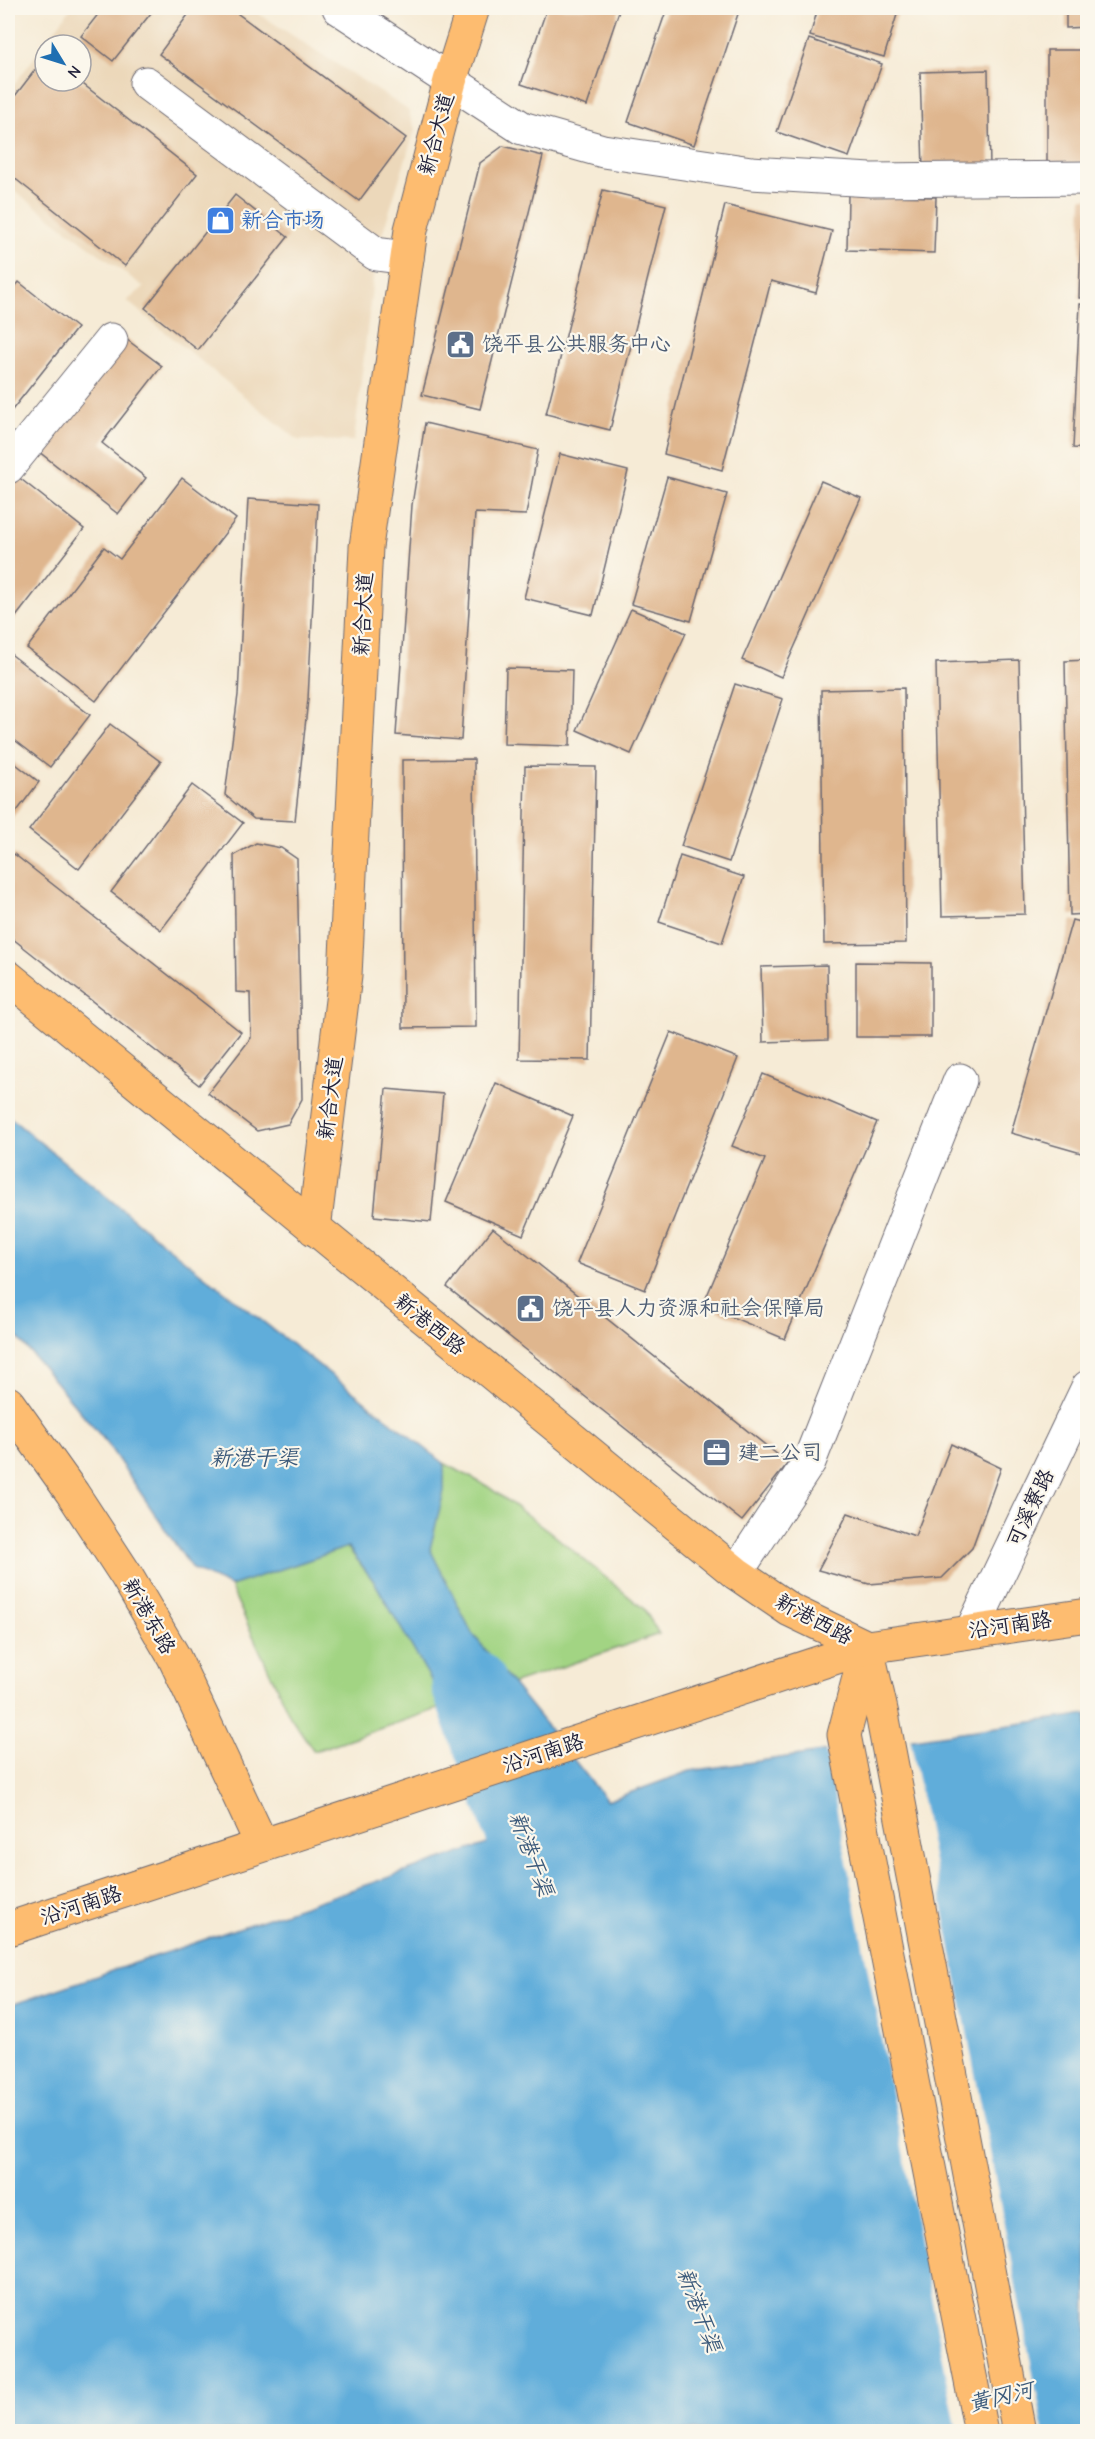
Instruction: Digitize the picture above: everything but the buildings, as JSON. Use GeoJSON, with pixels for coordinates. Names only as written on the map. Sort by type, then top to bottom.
{"type":"FeatureCollection","features":[{"type":"Feature","properties":{"kind":"main road","name":"新合大道"},"geometry":{"type":"LineString","coordinates":[[314,1229],[345,976],[366,547],[411,231],[450,81],[473,8]]}},
{"type":"Feature","properties":{"kind":"main road","name":"新港西路"},"geometry":{"type":"LineString","coordinates":[[8,977],[736,1573],[790,1610],[867,1647]]}},
{"type":"Feature","properties":{"kind":"main road","name":"新港东路"},"geometry":{"type":"LineString","coordinates":[[8,1403],[85,1512],[126,1575],[174,1657],[262,1845]]}},
{"type":"Feature","properties":{"kind":"main road","name":"沿河南路"},"geometry":{"type":"LineString","coordinates":[[8,1929],[867,1647],[1088,1615]]}},
{"type":"Feature","properties":{"kind":"main road"},"geometry":{"type":"LineString","coordinates":[[867,1647],[844,1734],[981,2432]]}},
{"type":"Feature","properties":{"kind":"main road"},"geometry":{"type":"LineString","coordinates":[[867,1647],[883,1719],[1019,2432]]}},
{"type":"Feature","properties":{"kind":"street"},"geometry":{"type":"LineString","coordinates":[[339,8],[522,128],[603,151],[751,172],[871,180],[1088,178]]}},
{"type":"Feature","properties":{"kind":"street"},"geometry":{"type":"LineString","coordinates":[[146,83],[376,254],[407,258]]}},
{"type":"Feature","properties":{"kind":"street"},"geometry":{"type":"LineString","coordinates":[[8,467],[111,340]]}},
{"type":"Feature","properties":{"kind":"street"},"geometry":{"type":"LineString","coordinates":[[736,1573],[809,1462],[960,1080]]}},
{"type":"Feature","properties":{"kind":"street","name":"可溪寮路"},"geometry":{"type":"LineString","coordinates":[[972,1630],[1088,1387]]}},
{"type":"Feature","properties":{"kind":"shaded area","name":"新合市场"},"geometry":{"type":"Polygon","coordinates":[[[71,8],[250,8],[408,110],[415,129],[376,254],[354,441],[298,440],[127,301],[144,287],[8,186],[8,93],[33,59],[33,93],[93,93],[93,33],[52,33],[71,8]]]}},
{"type":"Feature","properties":{"kind":"green space"},"geometry":{"type":"Polygon","coordinates":[[[444,1463],[487,1486],[549,1531],[644,1609],[659,1634],[314,1751],[290,1716],[230,1586],[347,1547],[375,1582],[429,1548],[444,1463]]]}},
{"type":"Feature","properties":{"kind":"water","name":"黄冈河"},"geometry":{"type":"Polygon","coordinates":[[[8,1116],[179,1256],[444,1463],[444,1491],[430,1549],[472,1633],[607,1801],[690,1771],[1087,1714],[1087,2431],[8,2431],[8,2006],[549,1823],[431,1680],[375,1583],[348,1547],[230,1586],[192,1569],[107,1443],[8,1326],[8,1116]]]}},
{"type":"Feature","properties":{"kind":"pier"},"geometry":{"type":"Polygon","coordinates":[[[910,1737],[1044,2431],[957,2431],[825,1749],[910,1737]]]}},
{"type":"Feature","properties":{"kind":"waterway","name":"新港干渠"},"geometry":{"type":"LineString","coordinates":[[469,1685],[559,1930]]}},
{"type":"Feature","properties":{"kind":"place","name":"新合市场"},"geometry":{"type":"Point","coordinates":[220,220]}},
{"type":"Feature","properties":{"kind":"place","name":"饶平县公共服务中心"},"geometry":{"type":"Point","coordinates":[461,344]}},
{"type":"Feature","properties":{"kind":"place","name":"饶平县人力资源和社会保障局"},"geometry":{"type":"Point","coordinates":[531,1308]}},
{"type":"Feature","properties":{"kind":"place","name":"建二公司"},"geometry":{"type":"Point","coordinates":[717,1452]}}]}
